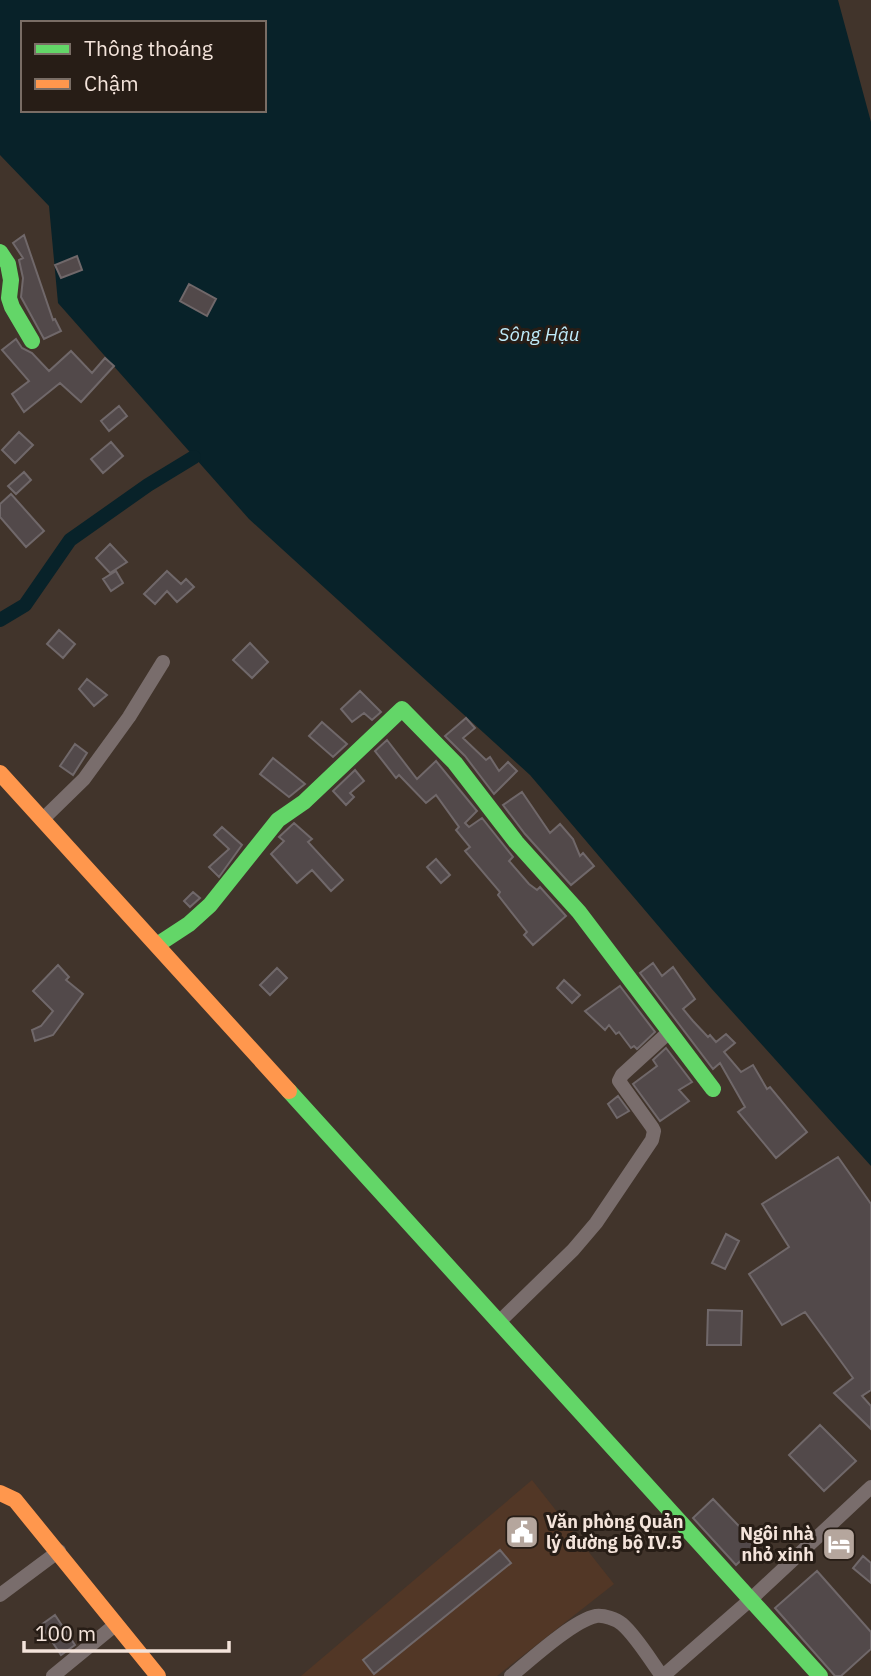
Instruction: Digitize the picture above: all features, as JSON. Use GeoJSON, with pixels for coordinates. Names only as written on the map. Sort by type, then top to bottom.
{"type":"FeatureCollection","features":[{"type":"Feature","properties":{"kind":"street"},"geometry":{"type":"LineString","coordinates":[[0,252],[9,272],[9,298],[12,307],[32,341]]}},
{"type":"Feature","properties":{"kind":"street"},"geometry":{"type":"LineString","coordinates":[[42,820],[85,779],[163,662]]}},
{"type":"Feature","properties":{"kind":"street"},"geometry":{"type":"LineString","coordinates":[[157,945],[188,926],[217,897],[289,809],[304,802],[402,709],[455,763],[516,842],[579,912],[713,1089]]}},
{"type":"Feature","properties":{"kind":"street"},"geometry":{"type":"LineString","coordinates":[[0,773],[820,1676]]}},
{"type":"Feature","properties":{"kind":"street"},"geometry":{"type":"LineString","coordinates":[[499,1322],[573,1250],[596,1223],[652,1140],[654,1131],[619,1081],[622,1075],[669,1032]]}},
{"type":"Feature","properties":{"kind":"street"},"geometry":{"type":"LineString","coordinates":[[511,1676],[546,1648],[596,1616],[610,1617],[622,1624],[663,1676],[750,1601],[871,1488]]}},
{"type":"Feature","properties":{"kind":"street"},"geometry":{"type":"LineString","coordinates":[[0,1493],[15,1500],[158,1676]]}},
{"type":"Feature","properties":{"kind":"street"},"geometry":{"type":"LineString","coordinates":[[0,1595],[58,1551]]}},
{"type":"Feature","properties":{"kind":"street"},"geometry":{"type":"LineString","coordinates":[[53,1676],[115,1625]]}},
{"type":"Feature","properties":{"kind":"shaded area","name":"Văn phòng Quản lý đường bộ IV.5"},"geometry":{"type":"Polygon","coordinates":[[[532,1480],[614,1584],[497,1676],[301,1676],[532,1480]]]}},
{"type":"Feature","properties":{"kind":"water","name":"Sông Hậu"},"geometry":{"type":"Polygon","coordinates":[[[0,0],[838,0],[871,122],[871,1166],[711,988],[530,775],[249,519],[58,303],[49,206],[0,155],[0,0]]]}},
{"type":"Feature","properties":{"kind":"building"},"geometry":{"type":"Polygon","coordinates":[[[24,235],[53,320],[55,319],[61,331],[44,339],[21,297],[23,278],[19,260],[23,258],[13,243],[24,235]]]}},
{"type":"Feature","properties":{"kind":"building"},"geometry":{"type":"Polygon","coordinates":[[[77,256],[82,270],[61,278],[55,265],[77,256]]]}},
{"type":"Feature","properties":{"kind":"building"},"geometry":{"type":"Polygon","coordinates":[[[189,284],[216,299],[207,316],[180,301],[189,284]]]}},
{"type":"Feature","properties":{"kind":"building"},"geometry":{"type":"Polygon","coordinates":[[[16,339],[22,348],[32,353],[49,371],[71,351],[92,373],[105,358],[114,366],[81,402],[60,383],[24,412],[12,394],[29,381],[2,350],[16,339]]]}},
{"type":"Feature","properties":{"kind":"building"},"geometry":{"type":"Polygon","coordinates":[[[119,406],[127,416],[109,431],[101,421],[119,406]]]}},
{"type":"Feature","properties":{"kind":"building"},"geometry":{"type":"Polygon","coordinates":[[[19,432],[33,445],[15,463],[2,450],[19,432]]]}},
{"type":"Feature","properties":{"kind":"building"},"geometry":{"type":"Polygon","coordinates":[[[111,442],[123,456],[103,473],[91,459],[111,442]]]}},
{"type":"Feature","properties":{"kind":"building"},"geometry":{"type":"Polygon","coordinates":[[[24,472],[31,480],[16,494],[8,486],[24,472]]]}},
{"type":"Feature","properties":{"kind":"building"},"geometry":{"type":"Polygon","coordinates":[[[11,494],[44,531],[26,547],[0,517],[0,504],[11,494]]]}},
{"type":"Feature","properties":{"kind":"building"},"geometry":{"type":"Polygon","coordinates":[[[110,544],[127,562],[110,573],[96,558],[110,544]]]}},
{"type":"Feature","properties":{"kind":"building"},"geometry":{"type":"Polygon","coordinates":[[[116,571],[123,583],[111,591],[103,579],[116,571]]]}},
{"type":"Feature","properties":{"kind":"building"},"geometry":{"type":"Polygon","coordinates":[[[167,571],[181,584],[186,579],[194,587],[177,602],[167,591],[155,604],[144,594],[167,571]]]}},
{"type":"Feature","properties":{"kind":"building"},"geometry":{"type":"Polygon","coordinates":[[[59,630],[75,644],[63,658],[47,644],[59,630]]]}},
{"type":"Feature","properties":{"kind":"building"},"geometry":{"type":"Polygon","coordinates":[[[250,643],[268,662],[252,678],[233,660],[250,643]]]}},
{"type":"Feature","properties":{"kind":"building"},"geometry":{"type":"Polygon","coordinates":[[[87,679],[107,695],[94,706],[79,689],[87,679]]]}},
{"type":"Feature","properties":{"kind":"building"},"geometry":{"type":"Polygon","coordinates":[[[360,691],[381,712],[372,720],[364,713],[352,722],[341,709],[360,691]]]}},
{"type":"Feature","properties":{"kind":"building"},"geometry":{"type":"Polygon","coordinates":[[[466,718],[475,728],[463,738],[486,760],[490,757],[499,771],[508,762],[517,771],[494,794],[465,756],[445,736],[466,718]]]}},
{"type":"Feature","properties":{"kind":"building"},"geometry":{"type":"Polygon","coordinates":[[[322,722],[347,744],[333,757],[309,736],[322,722]]]}},
{"type":"Feature","properties":{"kind":"building"},"geometry":{"type":"Polygon","coordinates":[[[387,740],[417,779],[436,761],[477,811],[465,823],[469,827],[482,818],[513,857],[509,861],[529,884],[537,890],[540,887],[566,916],[533,945],[524,935],[527,932],[498,895],[500,892],[465,851],[470,847],[456,830],[459,827],[436,795],[426,803],[399,775],[396,778],[375,751],[387,740]]]}},
{"type":"Feature","properties":{"kind":"building"},"geometry":{"type":"Polygon","coordinates":[[[75,744],[87,753],[73,775],[60,766],[75,744]]]}},
{"type":"Feature","properties":{"kind":"building"},"geometry":{"type":"Polygon","coordinates":[[[273,758],[305,784],[289,797],[260,774],[273,758]]]}},
{"type":"Feature","properties":{"kind":"building"},"geometry":{"type":"Polygon","coordinates":[[[355,770],[364,781],[350,793],[354,797],[346,805],[333,791],[355,770]]]}},
{"type":"Feature","properties":{"kind":"building"},"geometry":{"type":"Polygon","coordinates":[[[522,792],[550,833],[560,824],[573,839],[580,856],[583,853],[594,866],[571,885],[503,805],[522,792]]]}},
{"type":"Feature","properties":{"kind":"building"},"geometry":{"type":"Polygon","coordinates":[[[294,823],[312,839],[308,842],[343,880],[331,891],[312,870],[297,883],[271,854],[284,841],[279,837],[294,823]]]}},
{"type":"Feature","properties":{"kind":"building"},"geometry":{"type":"Polygon","coordinates":[[[222,827],[242,845],[219,877],[209,867],[229,849],[214,835],[222,827]]]}},
{"type":"Feature","properties":{"kind":"building"},"geometry":{"type":"Polygon","coordinates":[[[436,859],[450,875],[441,883],[427,867],[436,859]]]}},
{"type":"Feature","properties":{"kind":"building"},"geometry":{"type":"Polygon","coordinates":[[[193,892],[200,898],[190,907],[184,901],[193,892]]]}},
{"type":"Feature","properties":{"kind":"building"},"geometry":{"type":"Polygon","coordinates":[[[653,963],[662,976],[673,967],[695,999],[683,1009],[708,1037],[710,1035],[716,1042],[726,1034],[735,1043],[724,1052],[741,1072],[753,1065],[767,1089],[770,1087],[807,1132],[776,1158],[738,1112],[745,1107],[720,1063],[713,1069],[640,973],[653,963]]]}},
{"type":"Feature","properties":{"kind":"building"},"geometry":{"type":"Polygon","coordinates":[[[58,965],[69,977],[66,980],[83,994],[53,1035],[35,1041],[32,1030],[41,1026],[53,1011],[33,991],[58,965]]]}},
{"type":"Feature","properties":{"kind":"building"},"geometry":{"type":"Polygon","coordinates":[[[277,968],[287,978],[270,995],[260,985],[277,968]]]}},
{"type":"Feature","properties":{"kind":"building"},"geometry":{"type":"Polygon","coordinates":[[[564,980],[580,995],[572,1003],[557,988],[564,980]]]}},
{"type":"Feature","properties":{"kind":"building"},"geometry":{"type":"Polygon","coordinates":[[[620,986],[655,1032],[637,1049],[634,1046],[631,1048],[619,1032],[616,1034],[609,1025],[605,1030],[585,1011],[620,986]]]}},
{"type":"Feature","properties":{"kind":"building"},"geometry":{"type":"Polygon","coordinates":[[[666,1048],[692,1082],[679,1090],[689,1101],[660,1121],[633,1084],[657,1066],[653,1060],[666,1048]]]}},
{"type":"Feature","properties":{"kind":"building"},"geometry":{"type":"Polygon","coordinates":[[[618,1096],[629,1111],[617,1118],[608,1104],[618,1096]]]}},
{"type":"Feature","properties":{"kind":"building"},"geometry":{"type":"Polygon","coordinates":[[[838,1157],[871,1204],[871,1390],[862,1396],[871,1406],[871,1429],[834,1393],[853,1378],[805,1312],[782,1325],[749,1274],[789,1247],[762,1204],[838,1157]]]}},
{"type":"Feature","properties":{"kind":"building"},"geometry":{"type":"Polygon","coordinates":[[[726,1234],[739,1241],[725,1269],[712,1263],[726,1234]]]}},
{"type":"Feature","properties":{"kind":"building"},"geometry":{"type":"Polygon","coordinates":[[[708,1310],[742,1311],[741,1345],[707,1345],[708,1310]]]}},
{"type":"Feature","properties":{"kind":"building"},"geometry":{"type":"Polygon","coordinates":[[[820,1425],[856,1461],[824,1491],[789,1455],[820,1425]]]}},
{"type":"Feature","properties":{"kind":"building"},"geometry":{"type":"Polygon","coordinates":[[[713,1499],[757,1545],[736,1565],[693,1518],[713,1499]]]}},
{"type":"Feature","properties":{"kind":"building"},"geometry":{"type":"Polygon","coordinates":[[[500,1550],[511,1563],[374,1674],[363,1660],[500,1550]]]}},
{"type":"Feature","properties":{"kind":"building"},"geometry":{"type":"Polygon","coordinates":[[[863,1556],[871,1563],[871,1583],[853,1568],[863,1556]]]}},
{"type":"Feature","properties":{"kind":"building"},"geometry":{"type":"Polygon","coordinates":[[[817,1571],[871,1632],[871,1649],[841,1676],[835,1676],[775,1608],[817,1571]]]}},
{"type":"Feature","properties":{"kind":"building"},"geometry":{"type":"Polygon","coordinates":[[[55,1615],[75,1645],[61,1655],[41,1625],[55,1615]]]}},
{"type":"Feature","properties":{"kind":"waterway"},"geometry":{"type":"LineString","coordinates":[[0,620],[25,605],[70,540],[148,485],[194,457]]}},
{"type":"Feature","properties":{"kind":"traffic: fast"},"geometry":{"type":"LineString","coordinates":[[0,252],[8,264],[11,280],[9,298],[12,307],[32,341]]}},
{"type":"Feature","properties":{"kind":"traffic: fast"},"geometry":{"type":"LineString","coordinates":[[157,945],[189,924],[210,905],[278,820],[304,802],[402,709],[455,763],[516,842],[579,912],[713,1089]]}},
{"type":"Feature","properties":{"kind":"traffic: fast"},"geometry":{"type":"LineString","coordinates":[[289,1091],[820,1676]]}},
{"type":"Feature","properties":{"kind":"traffic: slow"},"geometry":{"type":"LineString","coordinates":[[0,773],[289,1091]]}},
{"type":"Feature","properties":{"kind":"traffic: slow"},"geometry":{"type":"LineString","coordinates":[[0,1493],[15,1500],[158,1676]]}},
{"type":"Feature","properties":{"kind":"place","name":"Văn phòng Quản lý đường bộ IV.5"},"geometry":{"type":"Point","coordinates":[522,1532]}},
{"type":"Feature","properties":{"kind":"place","name":"Ngôi nhà nhỏ xinh"},"geometry":{"type":"Point","coordinates":[839,1544]}}]}
